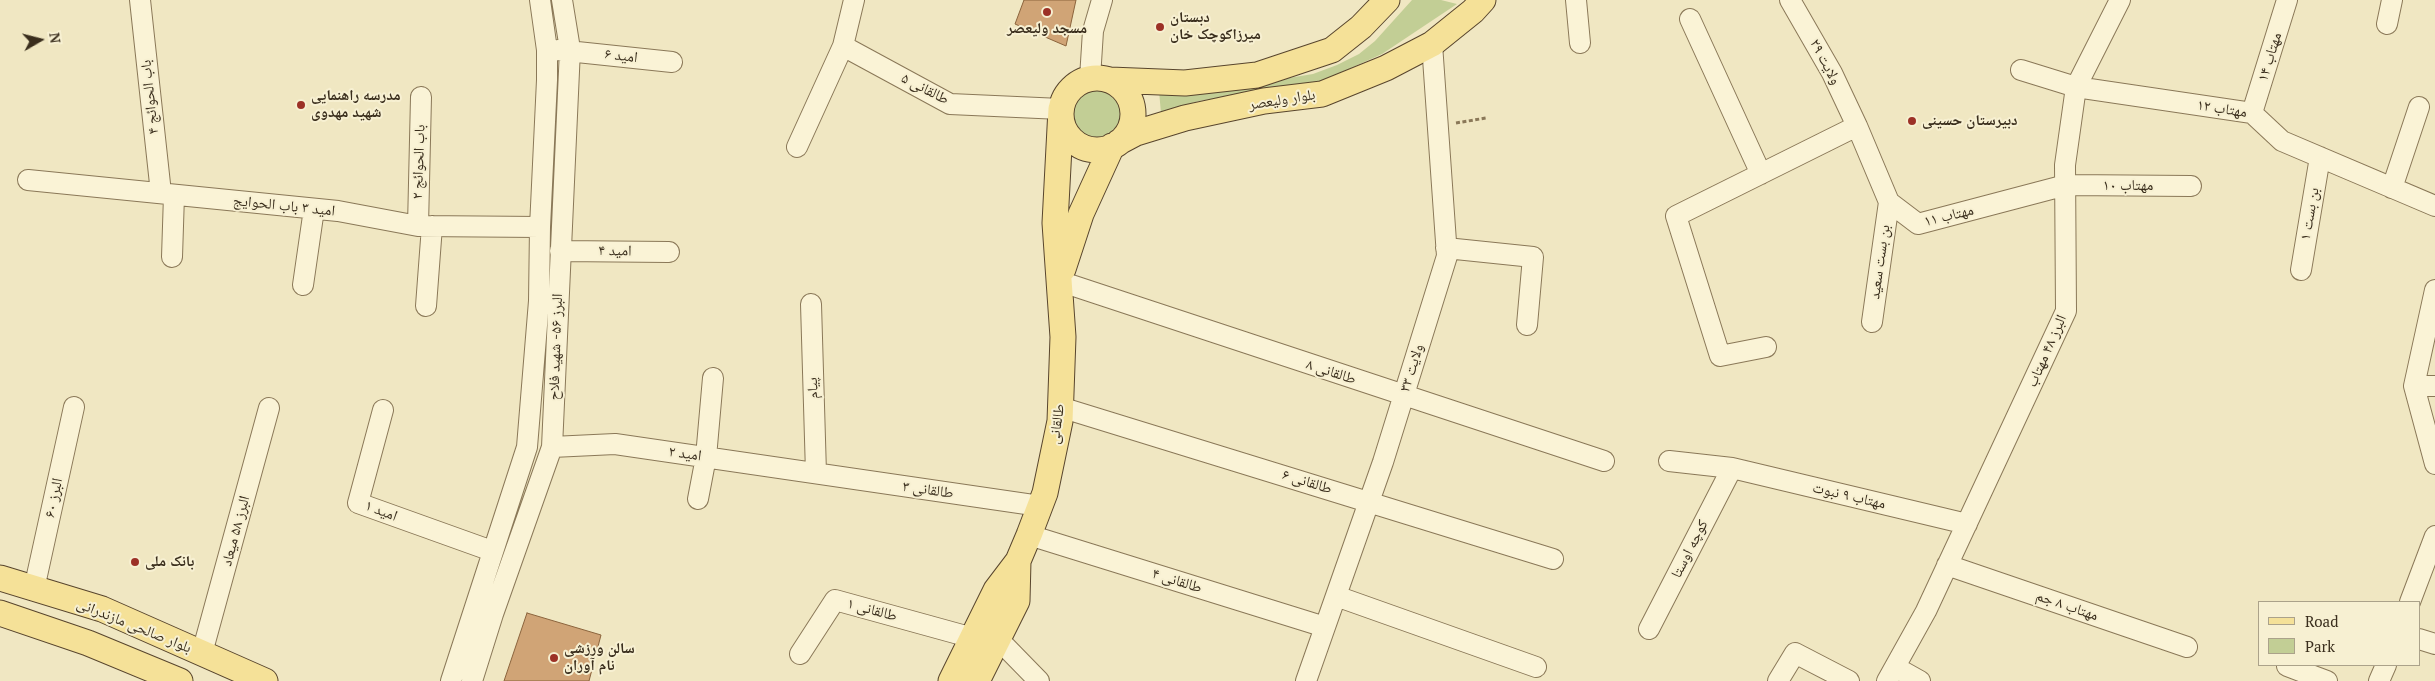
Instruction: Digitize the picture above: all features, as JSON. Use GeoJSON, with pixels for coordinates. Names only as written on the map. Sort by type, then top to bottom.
{"type":"FeatureCollection","features":[{"type":"Feature","properties":{"kind":"main road","name":"بلوار ولیعصر"},"geometry":{"type":"LineString","coordinates":[[1100,79],[1184,84],[1257,75],[1332,50],[1361,27],[1386,0]]}},
{"type":"Feature","properties":{"kind":"main road","name":"بلوار ولیعصر"},"geometry":{"type":"LineString","coordinates":[[1116,144],[1136,134],[1185,118],[1264,101],[1322,94],[1386,68],[1432,44],[1473,11],[1483,0]]}},
{"type":"Feature","properties":{"kind":"main road"},"geometry":{"type":"LineString","coordinates":[[1100,79],[1124,91],[1132,108],[1130,126],[1116,144],[1101,150],[1080,146],[1065,130],[1061,109],[1064,98],[1070,89],[1079,82],[1100,79]]}},
{"type":"Feature","properties":{"kind":"main road","name":"طالقانی"},"geometry":{"type":"LineString","coordinates":[[1018,561],[1045,493],[1060,421],[1063,337],[1055,223],[1061,109]]}},
{"type":"Feature","properties":{"kind":"main road","name":"طالقانی"},"geometry":{"type":"LineString","coordinates":[[1059,281],[1081,214],[1116,144]]}},
{"type":"Feature","properties":{"kind":"main road"},"geometry":{"type":"LineString","coordinates":[[951,681],[996,590],[1018,561]]}},
{"type":"Feature","properties":{"kind":"main road"},"geometry":{"type":"LineString","coordinates":[[977,681],[1017,601],[1018,561]]}},
{"type":"Feature","properties":{"kind":"main road","name":"بلوار صالحی مازندرانی"},"geometry":{"type":"LineString","coordinates":[[0,578],[102,609],[265,681]]}},
{"type":"Feature","properties":{"kind":"main road"},"geometry":{"type":"LineString","coordinates":[[0,613],[88,643],[180,681]]}},
{"type":"Feature","properties":{"kind":"street","name":"باب الحوائج ۴"},"geometry":{"type":"LineString","coordinates":[[140,0],[167,194],[172,257]]}},
{"type":"Feature","properties":{"kind":"street","name":"البرز ۵۶- شهید فلاح"},"geometry":{"type":"LineString","coordinates":[[451,681],[527,447],[539,301],[540,227],[547,80],[547,50],[540,0]]}},
{"type":"Feature","properties":{"kind":"street","name":"البرز ۵۶- شهید فلاح"},"geometry":{"type":"LineString","coordinates":[[472,681],[493,614],[552,447],[570,49],[562,0]]}},
{"type":"Feature","properties":{"kind":"street"},"geometry":{"type":"LineString","coordinates":[[797,147],[843,46],[854,0]]}},
{"type":"Feature","properties":{"kind":"street"},"geometry":{"type":"LineString","coordinates":[[1100,79],[1093,31],[1102,0]]}},
{"type":"Feature","properties":{"kind":"street"},"geometry":{"type":"LineString","coordinates":[[1576,0],[1580,43]]}},
{"type":"Feature","properties":{"kind":"street","name":"ولایت ٢٩"},"geometry":{"type":"LineString","coordinates":[[1790,0],[1832,73],[1857,126]]}},
{"type":"Feature","properties":{"kind":"street","name":"البرز ۴۸ مهتاب"},"geometry":{"type":"LineString","coordinates":[[1891,674],[1926,611],[2066,311],[2065,165],[2076,87],[2120,0]]}},
{"type":"Feature","properties":{"kind":"street","name":"مهتاب ۱۴"},"geometry":{"type":"LineString","coordinates":[[2252,113],[2287,0]]}},
{"type":"Feature","properties":{"kind":"street"},"geometry":{"type":"LineString","coordinates":[[2387,24],[2392,0]]}},
{"type":"Feature","properties":{"kind":"street"},"geometry":{"type":"LineString","coordinates":[[1690,19],[1761,174]]}},
{"type":"Feature","properties":{"kind":"street","name":"ولایت ٣۳"},"geometry":{"type":"LineString","coordinates":[[1306,681],[1404,396],[1447,256],[1432,44]]}},
{"type":"Feature","properties":{"kind":"street","name":"طالقانی ۵"},"geometry":{"type":"LineString","coordinates":[[843,46],[950,104],[1061,109]]}},
{"type":"Feature","properties":{"kind":"street","name":"امید ۶"},"geometry":{"type":"LineString","coordinates":[[547,50],[570,49],[672,62]]}},
{"type":"Feature","properties":{"kind":"street","name":"مهتاب ۱۲"},"geometry":{"type":"LineString","coordinates":[[2021,70],[2076,87],[2252,113],[2282,141],[2435,206]]}},
{"type":"Feature","properties":{"kind":"street","name":"باب الحوائج ۲"},"geometry":{"type":"LineString","coordinates":[[422,97],[426,306]]}},
{"type":"Feature","properties":{"kind":"street"},"geometry":{"type":"LineString","coordinates":[[2392,188],[2419,107]]}},
{"type":"Feature","properties":{"kind":"street"},"geometry":{"type":"LineString","coordinates":[[1766,348],[1720,356],[1676,216],[1857,126]]}},
{"type":"Feature","properties":{"kind":"street","name":"مهتاب ۱۱"},"geometry":{"type":"LineString","coordinates":[[1857,126],[1889,202],[1918,224],[2066,185]]}},
{"type":"Feature","properties":{"kind":"street","name":"بن بست ۱"},"geometry":{"type":"LineString","coordinates":[[2301,270],[2320,157]]}},
{"type":"Feature","properties":{"kind":"street","name":"امید ۳ باب الحوایج"},"geometry":{"type":"LineString","coordinates":[[28,180],[314,208],[425,226],[540,227]]}},
{"type":"Feature","properties":{"kind":"street","name":"مهتاب ۱۰"},"geometry":{"type":"LineString","coordinates":[[2066,185],[2191,186]]}},
{"type":"Feature","properties":{"kind":"street","name":"بن بست سعید"},"geometry":{"type":"LineString","coordinates":[[1872,322],[1889,202]]}},
{"type":"Feature","properties":{"kind":"street"},"geometry":{"type":"LineString","coordinates":[[303,285],[314,208]]}},
{"type":"Feature","properties":{"kind":"street"},"geometry":{"type":"LineString","coordinates":[[1446,248],[1532,257],[1528,325]]}},
{"type":"Feature","properties":{"kind":"street","name":"امید ۴"},"geometry":{"type":"LineString","coordinates":[[560,251],[669,252]]}},
{"type":"Feature","properties":{"kind":"street","name":"طالقانی ۸"},"geometry":{"type":"LineString","coordinates":[[1059,281],[1604,461]]}},
{"type":"Feature","properties":{"kind":"street"},"geometry":{"type":"LineString","coordinates":[[2435,290],[2414,386],[2435,464]]}},
{"type":"Feature","properties":{"kind":"street","name":"پیام"},"geometry":{"type":"LineString","coordinates":[[811,304],[816,473]]}},
{"type":"Feature","properties":{"kind":"street"},"geometry":{"type":"LineString","coordinates":[[698,499],[706,457],[713,378]]}},
{"type":"Feature","properties":{"kind":"street"},"geometry":{"type":"LineString","coordinates":[[2414,386],[2435,386]]}},
{"type":"Feature","properties":{"kind":"street","name":"البرز ۶۰"},"geometry":{"type":"LineString","coordinates":[[34,589],[74,407]]}},
{"type":"Feature","properties":{"kind":"street","name":"طالقانی ۶"},"geometry":{"type":"LineString","coordinates":[[1060,407],[1553,559]]}},
{"type":"Feature","properties":{"kind":"street","name":"البرز ۵۸ میعاد"},"geometry":{"type":"LineString","coordinates":[[202,654],[270,408]]}},
{"type":"Feature","properties":{"kind":"street","name":"امید ۱"},"geometry":{"type":"LineString","coordinates":[[382,410],[358,503],[492,551]]}},
{"type":"Feature","properties":{"kind":"street","name":"امید ۲"},"geometry":{"type":"LineString","coordinates":[[552,447],[615,444],[816,473]]}},
{"type":"Feature","properties":{"kind":"street","name":"مهتاب ۹ نبوت"},"geometry":{"type":"LineString","coordinates":[[1669,461],[1732,468],[1967,524]]}},
{"type":"Feature","properties":{"kind":"street","name":"کوچه اوستا"},"geometry":{"type":"LineString","coordinates":[[1649,629],[1732,468]]}},
{"type":"Feature","properties":{"kind":"street","name":"طالقانی ۳"},"geometry":{"type":"LineString","coordinates":[[816,473],[1040,506]]}},
{"type":"Feature","properties":{"kind":"street","name":"طالقانی ۴"},"geometry":{"type":"LineString","coordinates":[[1029,535],[1325,627]]}},
{"type":"Feature","properties":{"kind":"street"},"geometry":{"type":"LineString","coordinates":[[2410,601],[2435,536]]}},
{"type":"Feature","properties":{"kind":"street","name":"مهتاب ۸ جم"},"geometry":{"type":"LineString","coordinates":[[1947,565],[2187,647]]}},
{"type":"Feature","properties":{"kind":"street"},"geometry":{"type":"LineString","coordinates":[[1336,596],[1536,667]]}},
{"type":"Feature","properties":{"kind":"street","name":"طالقانی ۱"},"geometry":{"type":"LineString","coordinates":[[800,654],[835,600],[972,638]]}},
{"type":"Feature","properties":{"kind":"street"},"geometry":{"type":"LineString","coordinates":[[998,639],[1039,681]]}},
{"type":"Feature","properties":{"kind":"street"},"geometry":{"type":"LineString","coordinates":[[2420,639],[2435,644]]}},
{"type":"Feature","properties":{"kind":"street"},"geometry":{"type":"LineString","coordinates":[[1778,681],[1795,653],[1849,681]]}},
{"type":"Feature","properties":{"kind":"street"},"geometry":{"type":"LineString","coordinates":[[2287,666],[2327,681]]}},
{"type":"Feature","properties":{"kind":"street"},"geometry":{"type":"LineString","coordinates":[[2379,681],[2386,666]]}},
{"type":"Feature","properties":{"kind":"street"},"geometry":{"type":"LineString","coordinates":[[1891,674],[1920,681]]}},
{"type":"Feature","properties":{"kind":"path"},"geometry":{"type":"LineString","coordinates":[[1438,126],[1486,118]]}},
{"type":"Feature","properties":{"kind":"green space"},"geometry":{"type":"Polygon","coordinates":[[[1412,0],[1441,0],[1457,4],[1382,54],[1322,81],[1199,101],[1161,113],[1159,91],[1234,87],[1313,74],[1337,65],[1359,54],[1375,41],[1412,0]]]}},
{"type":"Feature","properties":{"kind":"green space"},"geometry":{"type":"Polygon","coordinates":[[[1097,87],[1107,89],[1116,95],[1122,104],[1124,114],[1122,124],[1116,133],[1107,139],[1097,141],[1087,139],[1078,133],[1072,124],[1070,114],[1072,104],[1078,95],[1087,89],[1097,87]]]}},
{"type":"Feature","properties":{"kind":"building","name":"مسجد ولیعصر"},"geometry":{"type":"Polygon","coordinates":[[[1024,0],[1076,0],[1066,46],[1015,24],[1024,0]]]}},
{"type":"Feature","properties":{"kind":"building","name":"سالن ورزشی نام آوران"},"geometry":{"type":"Polygon","coordinates":[[[527,613],[601,635],[589,681],[504,681],[527,613]]]}},
{"type":"Feature","properties":{"kind":"place","name":"مسجد ولیعصر"},"geometry":{"type":"Point","coordinates":[1047,12]}},
{"type":"Feature","properties":{"kind":"place","name":"دبستان میرزاکوچک خان"},"geometry":{"type":"Point","coordinates":[1160,27]}},
{"type":"Feature","properties":{"kind":"place","name":"مدرسه راهنمایی شهید مهدوی"},"geometry":{"type":"Point","coordinates":[301,105]}},
{"type":"Feature","properties":{"kind":"place","name":"دبیرستان حسینی"},"geometry":{"type":"Point","coordinates":[1912,121]}},
{"type":"Feature","properties":{"kind":"place","name":"بانک ملی"},"geometry":{"type":"Point","coordinates":[135,562]}},
{"type":"Feature","properties":{"kind":"place","name":"سالن ورزشی نام آوران"},"geometry":{"type":"Point","coordinates":[554,658]}}]}
